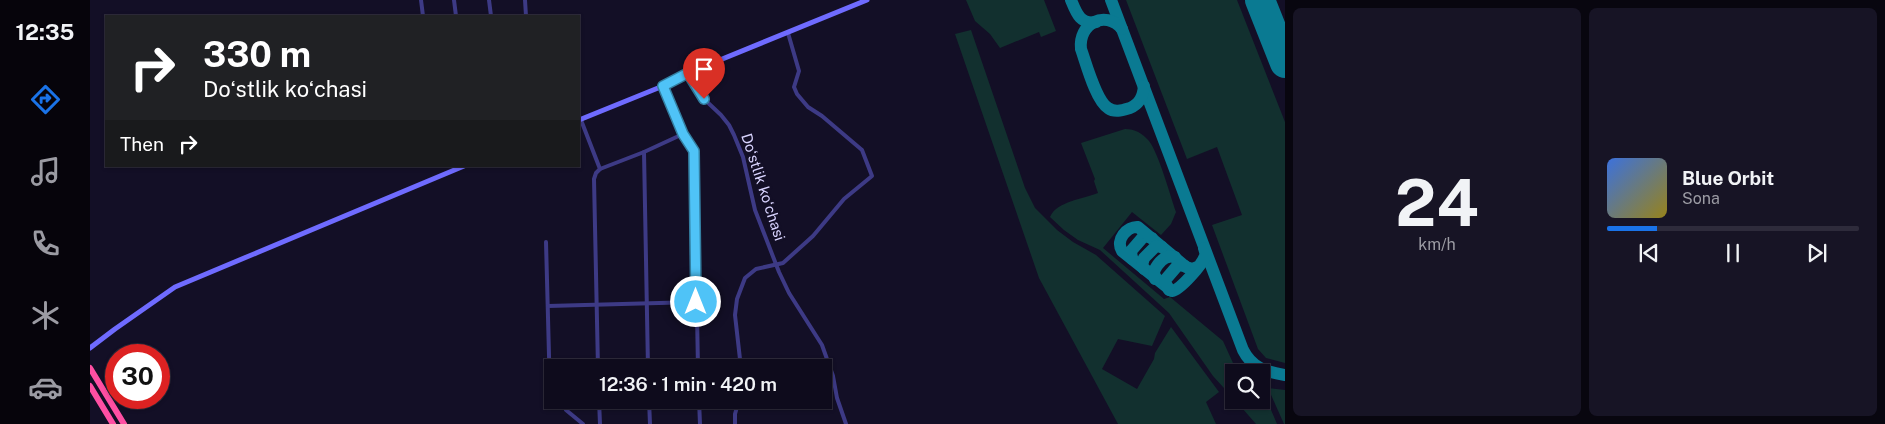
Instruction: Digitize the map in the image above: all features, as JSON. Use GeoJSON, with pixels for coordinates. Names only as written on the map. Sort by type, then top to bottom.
{"type":"FeatureCollection","features":[{"type":"Feature","properties":{"kind":"highway"},"geometry":{"type":"LineString","coordinates":[[90,368],[124,424]]}},
{"type":"Feature","properties":{"kind":"highway"},"geometry":{"type":"LineString","coordinates":[[90,386],[113,424]]}},
{"type":"Feature","properties":{"kind":"street"},"geometry":{"type":"LineString","coordinates":[[421,0],[423,15]]}},
{"type":"Feature","properties":{"kind":"street"},"geometry":{"type":"LineString","coordinates":[[454,0],[456,15]]}},
{"type":"Feature","properties":{"kind":"street"},"geometry":{"type":"LineString","coordinates":[[489,0],[491,15]]}},
{"type":"Feature","properties":{"kind":"street"},"geometry":{"type":"LineString","coordinates":[[524,0],[526,15]]}},
{"type":"Feature","properties":{"kind":"street"},"geometry":{"type":"LineString","coordinates":[[600,169],[580,120],[663,86],[688,73],[867,0]]}},
{"type":"Feature","properties":{"kind":"street"},"geometry":{"type":"LineString","coordinates":[[740,359],[735,315],[740,287],[750,273],[756,269],[783,263],[808,240],[836,208],[872,176],[862,150],[822,116],[808,107],[796,94],[794,86],[799,71],[788,33]]}},
{"type":"Feature","properties":{"kind":"street","name":"Doʻstlik koʻchasi"},"geometry":{"type":"LineString","coordinates":[[688,73],[704,99],[729,125],[734,135],[743,157],[755,210],[776,266],[789,293],[822,345],[833,376],[837,398],[846,424]]}},
{"type":"Feature","properties":{"kind":"street"},"geometry":{"type":"LineString","coordinates":[[663,86],[683,134],[694,151],[698,359]]}},
{"type":"Feature","properties":{"kind":"street"},"geometry":{"type":"LineString","coordinates":[[598,359],[594,179],[596,173],[600,169],[683,134]]}},
{"type":"Feature","properties":{"kind":"street"},"geometry":{"type":"LineString","coordinates":[[644,152],[648,359]]}},
{"type":"Feature","properties":{"kind":"street"},"geometry":{"type":"LineString","coordinates":[[90,348],[184,282],[462,167]]}},
{"type":"Feature","properties":{"kind":"street"},"geometry":{"type":"LineString","coordinates":[[546,242],[549,359]]}},
{"type":"Feature","properties":{"kind":"street"},"geometry":{"type":"LineString","coordinates":[[548,306],[696,302]]}},
{"type":"Feature","properties":{"kind":"street"},"geometry":{"type":"LineString","coordinates":[[599,409],[600,424]]}},
{"type":"Feature","properties":{"kind":"street"},"geometry":{"type":"LineString","coordinates":[[649,409],[650,424]]}},
{"type":"Feature","properties":{"kind":"street"},"geometry":{"type":"LineString","coordinates":[[699,409],[700,424]]}},
{"type":"Feature","properties":{"kind":"street"},"geometry":{"type":"LineString","coordinates":[[735,424],[736,409]]}},
{"type":"Feature","properties":{"kind":"street"},"geometry":{"type":"LineString","coordinates":[[566,410],[583,424]]}},
{"type":"Feature","properties":{"kind":"green space"},"geometry":{"type":"Polygon","coordinates":[[[966,0],[1044,0],[1056,31],[1041,37],[1039,32],[1000,48],[990,34],[975,21],[966,0]]]}},
{"type":"Feature","properties":{"kind":"green space"},"geometry":{"type":"Polygon","coordinates":[[[1126,0],[1237,0],[1285,122],[1285,363],[1266,358],[1258,349],[1212,225],[1242,215],[1217,147],[1187,159],[1126,0]]]}},
{"type":"Feature","properties":{"kind":"green space"},"geometry":{"type":"Polygon","coordinates":[[[971,30],[1025,188],[1035,208],[1057,230],[1096,255],[1165,316],[1152,346],[1118,339],[1102,369],[1137,389],[1154,359],[1155,353],[1171,327],[1219,392],[1206,402],[1216,424],[1118,424],[1039,278],[955,34],[971,30]]]}},
{"type":"Feature","properties":{"kind":"green space"},"geometry":{"type":"Polygon","coordinates":[[[1125,129],[1141,134],[1153,147],[1176,212],[1171,224],[1161,235],[1132,212],[1103,248],[1164,299],[1170,297],[1223,341],[1234,364],[1225,364],[1225,389],[1213,376],[1169,313],[1100,250],[1078,240],[1050,217],[1058,207],[1098,193],[1095,179],[1081,143],[1125,129]]]}},
{"type":"Feature","properties":{"kind":"green space"},"geometry":{"type":"Polygon","coordinates":[[[1270,388],[1285,390],[1284,424],[1270,392],[1270,388]]]}},
{"type":"Feature","properties":{"kind":"green space"},"geometry":{"type":"Polygon","coordinates":[[[1270,407],[1277,424],[1256,424],[1243,409],[1270,409],[1270,407]]]}},
{"type":"Feature","properties":{"kind":"taxiway"},"geometry":{"type":"LineString","coordinates":[[1071,0],[1082,20],[1096,22]]}},
{"type":"Feature","properties":{"kind":"taxiway"},"geometry":{"type":"LineString","coordinates":[[1111,0],[1243,350],[1251,361],[1260,368],[1285,375]]}},
{"type":"Feature","properties":{"kind":"taxiway"},"geometry":{"type":"LineString","coordinates":[[1122,29],[1108,20],[1094,22],[1088,26],[1081,40],[1081,49],[1092,81],[1099,98],[1108,108],[1116,111],[1130,108],[1139,102],[1144,86]]}},
{"type":"Feature","properties":{"kind":"taxiway"},"geometry":{"type":"LineString","coordinates":[[1197,267],[1192,269],[1186,267],[1138,227],[1126,231],[1121,238],[1120,247],[1122,251],[1172,291],[1185,282],[1200,265],[1205,255],[1204,248]]}},
{"type":"Feature","properties":{"kind":"taxiway"},"geometry":{"type":"LineString","coordinates":[[1132,259],[1131,251],[1144,236],[1152,238]]}},
{"type":"Feature","properties":{"kind":"taxiway"},"geometry":{"type":"LineString","coordinates":[[1144,269],[1142,265],[1144,258],[1156,246],[1162,247]]}},
{"type":"Feature","properties":{"kind":"taxiway"},"geometry":{"type":"LineString","coordinates":[[1155,279],[1154,271],[1160,262],[1165,258],[1175,257]]}},
{"type":"Feature","properties":{"kind":"taxiway"},"geometry":{"type":"LineString","coordinates":[[1169,290],[1165,282],[1166,279],[1178,265],[1185,266]]}},
{"type":"Feature","properties":{"kind":"runway"},"geometry":{"type":"LineString","coordinates":[[1260,0],[1285,63]]}},
{"type":"Feature","properties":{"kind":"route"},"geometry":{"type":"LineString","coordinates":[[696,302],[694,151],[683,134],[663,86],[688,73],[704,99]]}}]}
